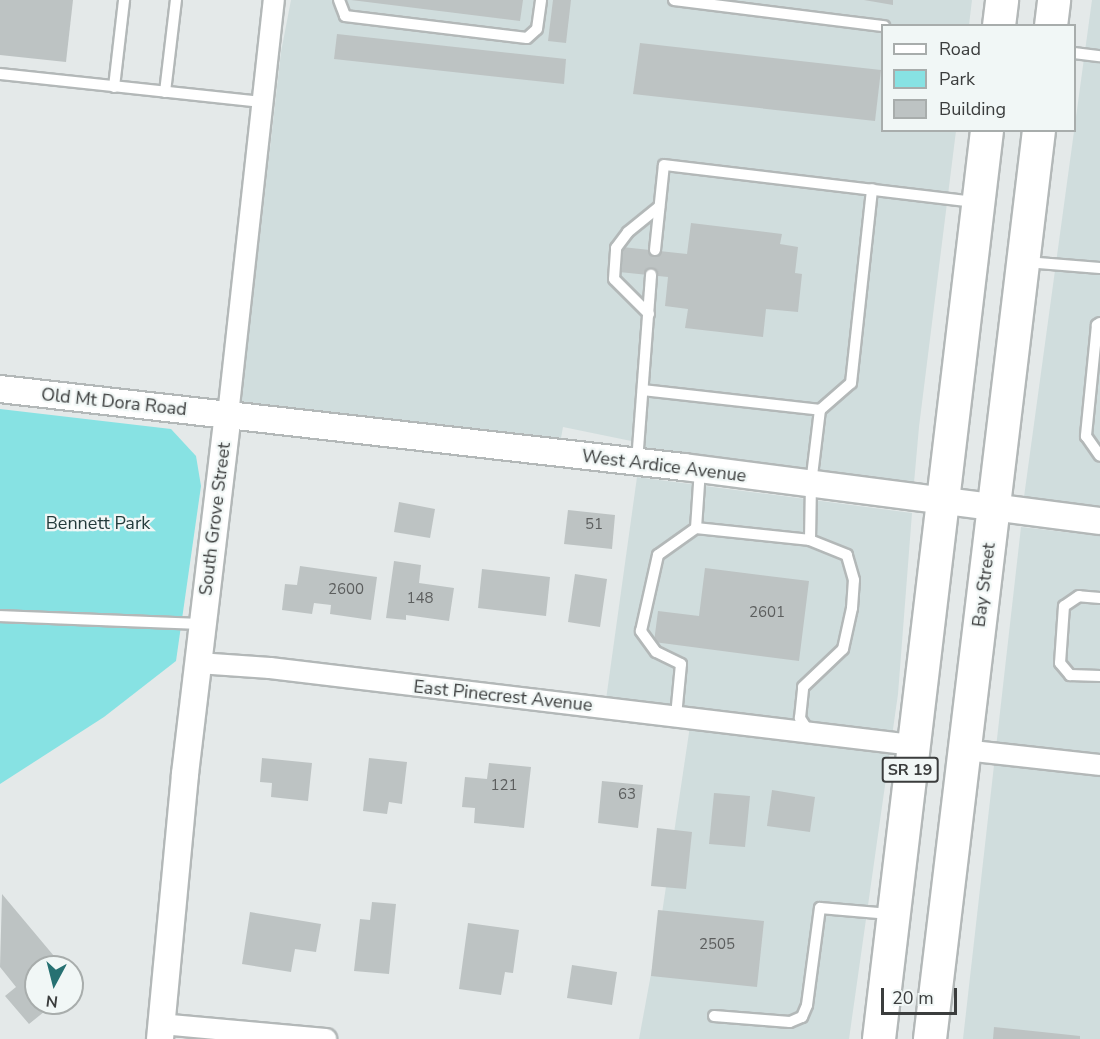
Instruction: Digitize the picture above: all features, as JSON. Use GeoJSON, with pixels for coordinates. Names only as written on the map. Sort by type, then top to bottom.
{"type":"FeatureCollection","features":[{"type":"Feature","properties":{"kind":"main road"},"geometry":{"type":"LineString","coordinates":[[999,24],[1002,0]]}},
{"type":"Feature","properties":{"kind":"main road"},"geometry":{"type":"LineString","coordinates":[[1051,24],[1054,0]]}},
{"type":"Feature","properties":{"kind":"main road","name":"SR 19"},"geometry":{"type":"LineString","coordinates":[[879,1039],[987,132]]}},
{"type":"Feature","properties":{"kind":"main road","name":"Bay Street"},"geometry":{"type":"LineString","coordinates":[[930,1039],[1039,132]]}},
{"type":"Feature","properties":{"kind":"street","name":"South Grove Street"},"geometry":{"type":"LineString","coordinates":[[160,1032],[202,624],[228,415],[274,0]]}},
{"type":"Feature","properties":{"kind":"street","name":"Old Mt Dora Road"},"geometry":{"type":"LineString","coordinates":[[0,389],[228,415]]}},
{"type":"Feature","properties":{"kind":"street","name":"West Ardice Avenue"},"geometry":{"type":"LineString","coordinates":[[228,415],[700,469],[993,509],[1100,521]]}},
{"type":"Feature","properties":{"kind":"street","name":"East Pinecrest Avenue"},"geometry":{"type":"LineString","coordinates":[[198,663],[270,668],[913,745]]}},
{"type":"Feature","properties":{"kind":"street"},"geometry":{"type":"LineString","coordinates":[[964,750],[1100,765]]}},
{"type":"Feature","properties":{"kind":"street"},"geometry":{"type":"LineString","coordinates":[[160,1032],[326,1039]]}},
{"type":"Feature","properties":{"kind":"lane"},"geometry":{"type":"LineString","coordinates":[[114,87],[124,0]]}},
{"type":"Feature","properties":{"kind":"lane"},"geometry":{"type":"LineString","coordinates":[[165,92],[176,0]]}},
{"type":"Feature","properties":{"kind":"lane"},"geometry":{"type":"LineString","coordinates":[[339,0],[345,16],[527,38],[537,29],[541,0]]}},
{"type":"Feature","properties":{"kind":"lane"},"geometry":{"type":"LineString","coordinates":[[674,0],[881,26]]}},
{"type":"Feature","properties":{"kind":"lane"},"geometry":{"type":"LineString","coordinates":[[1076,53],[1100,56]]}},
{"type":"Feature","properties":{"kind":"lane"},"geometry":{"type":"LineString","coordinates":[[0,74],[262,102]]}},
{"type":"Feature","properties":{"kind":"lane"},"geometry":{"type":"LineString","coordinates":[[655,250],[664,165],[978,202]]}},
{"type":"Feature","properties":{"kind":"lane"},"geometry":{"type":"LineString","coordinates":[[810,540],[811,484],[820,410],[851,383],[872,189]]}},
{"type":"Feature","properties":{"kind":"lane"},"geometry":{"type":"LineString","coordinates":[[649,314],[614,279],[616,248],[628,232],[659,207]]}},
{"type":"Feature","properties":{"kind":"lane"},"geometry":{"type":"LineString","coordinates":[[1023,262],[1100,268]]}},
{"type":"Feature","properties":{"kind":"lane"},"geometry":{"type":"LineString","coordinates":[[637,462],[651,275]]}},
{"type":"Feature","properties":{"kind":"lane"},"geometry":{"type":"LineString","coordinates":[[1100,323],[1097,325],[1086,436],[1100,456]]}},
{"type":"Feature","properties":{"kind":"lane"},"geometry":{"type":"LineString","coordinates":[[643,390],[820,410]]}},
{"type":"Feature","properties":{"kind":"lane"},"geometry":{"type":"LineString","coordinates":[[696,528],[700,469]]}},
{"type":"Feature","properties":{"kind":"lane"},"geometry":{"type":"LineString","coordinates":[[676,716],[681,664],[656,652],[641,631],[658,555],[696,528],[810,540],[847,555],[854,580],[852,608],[843,649],[803,687],[800,718],[809,732]]}},
{"type":"Feature","properties":{"kind":"lane"},"geometry":{"type":"LineString","coordinates":[[1100,598],[1078,596],[1064,606],[1059,663],[1070,675],[1100,676]]}},
{"type":"Feature","properties":{"kind":"lane"},"geometry":{"type":"LineString","coordinates":[[0,616],[202,624]]}},
{"type":"Feature","properties":{"kind":"lane"},"geometry":{"type":"LineString","coordinates":[[714,1016],[790,1022],[802,1017],[807,1005],[820,908],[894,915]]}},
{"type":"Feature","properties":{"kind":"shaded area"},"geometry":{"type":"Polygon","coordinates":[[[291,0],[972,0],[969,24],[881,24],[881,132],[956,132],[914,483],[641,448],[641,443],[563,427],[561,438],[241,402],[281,52],[291,0]]]}},
{"type":"Feature","properties":{"kind":"shaded area"},"geometry":{"type":"Polygon","coordinates":[[[1092,0],[1100,0],[1100,506],[1024,497],[1074,132],[1076,132],[1076,117],[1092,0]]]}},
{"type":"Feature","properties":{"kind":"shaded area"},"geometry":{"type":"Polygon","coordinates":[[[637,477],[912,513],[898,694],[849,1039],[639,1039],[661,920],[690,726],[604,714],[637,477]]]}},
{"type":"Feature","properties":{"kind":"shaded area"},"geometry":{"type":"Polygon","coordinates":[[[1021,527],[1100,536],[1100,1039],[963,1039],[1021,527]]]}},
{"type":"Feature","properties":{"kind":"green space","name":"Bennett Park"},"geometry":{"type":"Polygon","coordinates":[[[0,409],[171,429],[196,456],[201,486],[176,661],[104,717],[0,784],[0,409]]]}},
{"type":"Feature","properties":{"kind":"building"},"geometry":{"type":"Polygon","coordinates":[[[0,0],[73,0],[66,62],[0,55],[0,0]]]}},
{"type":"Feature","properties":{"kind":"building"},"geometry":{"type":"Polygon","coordinates":[[[351,0],[523,0],[520,21],[351,0]]]}},
{"type":"Feature","properties":{"kind":"building"},"geometry":{"type":"Polygon","coordinates":[[[553,0],[571,0],[566,43],[548,41],[553,0]]]}},
{"type":"Feature","properties":{"kind":"building"},"geometry":{"type":"Polygon","coordinates":[[[864,0],[893,0],[893,5],[864,0]]]}},
{"type":"Feature","properties":{"kind":"building"},"geometry":{"type":"Polygon","coordinates":[[[337,34],[566,59],[564,84],[334,59],[337,34]]]}},
{"type":"Feature","properties":{"kind":"building"},"geometry":{"type":"Polygon","coordinates":[[[640,43],[881,70],[875,121],[633,94],[640,43]]]}},
{"type":"Feature","properties":{"kind":"building"},"geometry":{"type":"Polygon","coordinates":[[[691,223],[782,234],[780,244],[798,247],[795,273],[802,274],[798,312],[766,309],[763,337],[685,328],[688,309],[665,306],[668,277],[619,272],[622,247],[687,254],[691,223]]]}},
{"type":"Feature","properties":{"kind":"building"},"geometry":{"type":"Polygon","coordinates":[[[399,502],[435,509],[430,538],[394,532],[399,502]]]}},
{"type":"Feature","properties":{"kind":"building"},"geometry":{"type":"Polygon","coordinates":[[[568,510],[615,515],[612,549],[564,544],[568,510]]]}},
{"type":"Feature","properties":{"kind":"building"},"geometry":{"type":"Polygon","coordinates":[[[394,561],[421,565],[419,583],[454,588],[449,621],[406,615],[406,620],[386,618],[394,561]]]}},
{"type":"Feature","properties":{"kind":"building"},"geometry":{"type":"Polygon","coordinates":[[[300,566],[377,577],[371,620],[330,614],[331,605],[314,603],[312,614],[282,610],[285,584],[297,585],[300,566]]]}},
{"type":"Feature","properties":{"kind":"building"},"geometry":{"type":"Polygon","coordinates":[[[705,568],[809,581],[799,661],[654,642],[658,611],[699,616],[705,568]]]}},
{"type":"Feature","properties":{"kind":"building"},"geometry":{"type":"Polygon","coordinates":[[[482,569],[550,577],[546,616],[478,608],[482,569]]]}},
{"type":"Feature","properties":{"kind":"building"},"geometry":{"type":"Polygon","coordinates":[[[575,574],[607,579],[600,627],[568,622],[575,574]]]}},
{"type":"Feature","properties":{"kind":"building"},"geometry":{"type":"Polygon","coordinates":[[[262,758],[312,763],[308,801],[271,797],[272,783],[260,782],[262,758]]]}},
{"type":"Feature","properties":{"kind":"building"},"geometry":{"type":"Polygon","coordinates":[[[369,758],[407,762],[402,804],[389,802],[387,814],[363,811],[369,758]]]}},
{"type":"Feature","properties":{"kind":"building"},"geometry":{"type":"Polygon","coordinates":[[[489,763],[531,767],[524,828],[474,823],[475,808],[462,807],[465,777],[487,779],[489,763]]]}},
{"type":"Feature","properties":{"kind":"building"},"geometry":{"type":"Polygon","coordinates":[[[602,781],[643,785],[638,828],[598,823],[602,781]]]}},
{"type":"Feature","properties":{"kind":"building"},"geometry":{"type":"Polygon","coordinates":[[[772,790],[815,797],[810,832],[767,826],[772,790]]]}},
{"type":"Feature","properties":{"kind":"building"},"geometry":{"type":"Polygon","coordinates":[[[714,793],[750,796],[745,847],[709,844],[714,793]]]}},
{"type":"Feature","properties":{"kind":"building"},"geometry":{"type":"Polygon","coordinates":[[[657,828],[692,832],[686,889],[651,886],[657,828]]]}},
{"type":"Feature","properties":{"kind":"building"},"geometry":{"type":"Polygon","coordinates":[[[2,894],[53,955],[24,955],[24,1015],[40,1015],[29,1024],[5,996],[16,987],[0,967],[2,894]]]}},
{"type":"Feature","properties":{"kind":"building"},"geometry":{"type":"Polygon","coordinates":[[[372,902],[396,904],[389,974],[354,971],[360,919],[370,920],[372,902]]]}},
{"type":"Feature","properties":{"kind":"building"},"geometry":{"type":"Polygon","coordinates":[[[658,910],[764,921],[757,987],[651,976],[658,910]]]}},
{"type":"Feature","properties":{"kind":"building"},"geometry":{"type":"Polygon","coordinates":[[[250,912],[321,924],[316,952],[295,949],[291,972],[242,964],[250,912]]]}},
{"type":"Feature","properties":{"kind":"building"},"geometry":{"type":"Polygon","coordinates":[[[468,923],[519,930],[513,973],[505,972],[501,995],[459,989],[468,923]]]}},
{"type":"Feature","properties":{"kind":"building"},"geometry":{"type":"Polygon","coordinates":[[[572,965],[617,972],[612,1005],[567,998],[572,965]]]}},
{"type":"Feature","properties":{"kind":"building"},"geometry":{"type":"Polygon","coordinates":[[[994,1027],[1080,1036],[1080,1039],[993,1039],[994,1027]]]}}]}
